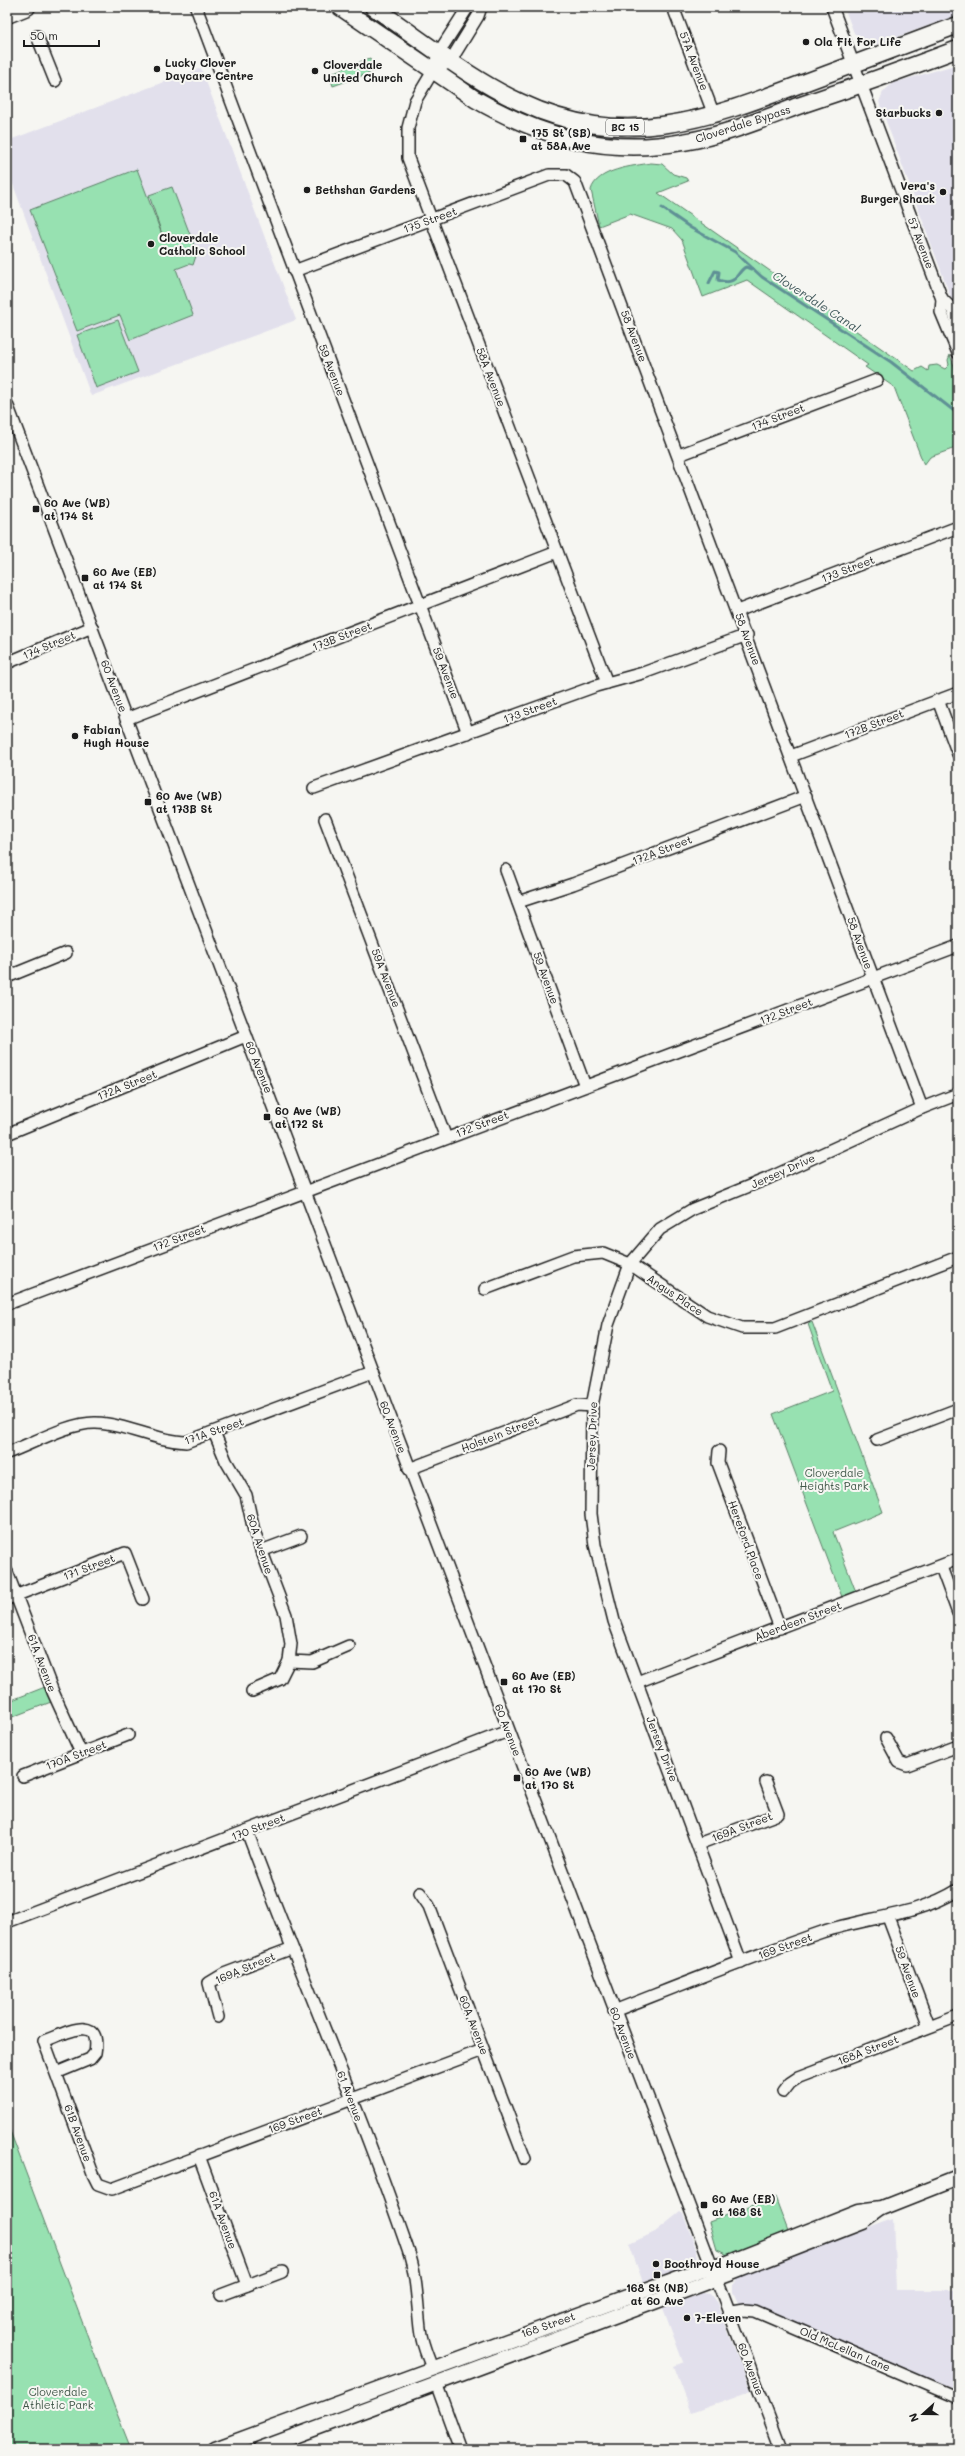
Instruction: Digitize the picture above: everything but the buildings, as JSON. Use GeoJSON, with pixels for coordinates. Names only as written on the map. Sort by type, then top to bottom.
{"type":"FeatureCollection","features":[{"type":"Feature","properties":{"kind":"highway"},"geometry":{"type":"LineString","coordinates":[[7,15],[27,7]]}},
{"type":"Feature","properties":{"kind":"highway","name":"Cloverdale Bypass"},"geometry":{"type":"LineString","coordinates":[[340,7],[480,102],[529,127],[585,143],[631,147],[684,142],[715,135],[861,85],[958,49]]}},
{"type":"Feature","properties":{"kind":"highway","name":"Cloverdale Bypass"},"geometry":{"type":"LineString","coordinates":[[373,7],[445,56],[520,102],[569,120],[606,127],[636,128],[677,124],[714,115],[958,24]]}},
{"type":"Feature","properties":{"kind":"main road","name":"168 Street"},"geometry":{"type":"LineString","coordinates":[[260,2449],[715,2273],[725,2264],[859,2210],[882,2208],[958,2178]]}},
{"type":"Feature","properties":{"kind":"main road","name":"168 Street"},"geometry":{"type":"LineString","coordinates":[[215,2449],[522,2334],[715,2273]]}},
{"type":"Feature","properties":{"kind":"main road"},"geometry":{"type":"LineString","coordinates":[[436,2382],[440,2374],[445,2371],[504,2348],[522,2334]]}},
{"type":"Feature","properties":{"kind":"main road"},"geometry":{"type":"LineString","coordinates":[[332,2422],[357,2405],[425,2379],[432,2368]]}},
{"type":"Feature","properties":{"kind":"street","name":"59 Avenue"},"geometry":{"type":"LineString","coordinates":[[196,7],[468,733]]}},
{"type":"Feature","properties":{"kind":"street"},"geometry":{"type":"LineString","coordinates":[[445,56],[468,7]]}},
{"type":"Feature","properties":{"kind":"street"},"geometry":{"type":"LineString","coordinates":[[434,71],[478,16],[481,7]]}},
{"type":"Feature","properties":{"kind":"street","name":"57A Avenue"},"geometry":{"type":"LineString","coordinates":[[673,7],[714,115]]}},
{"type":"Feature","properties":{"kind":"street","name":"57 Avenue"},"geometry":{"type":"LineString","coordinates":[[832,7],[942,299],[952,309],[958,326]]}},
{"type":"Feature","properties":{"kind":"street"},"geometry":{"type":"LineString","coordinates":[[37,36],[55,81]]}},
{"type":"Feature","properties":{"kind":"street","name":"58A Avenue"},"geometry":{"type":"LineString","coordinates":[[434,71],[415,101],[408,128],[407,142],[411,167],[607,683]]}},
{"type":"Feature","properties":{"kind":"street","name":"175 Street"},"geometry":{"type":"LineString","coordinates":[[294,271],[549,175],[566,175]]}},
{"type":"Feature","properties":{"kind":"street","name":"58 Avenue"},"geometry":{"type":"LineString","coordinates":[[566,175],[575,182],[580,191],[747,635],[922,1108]]}},
{"type":"Feature","properties":{"kind":"street","name":"57 Avenue"},"geometry":{"type":"LineString","coordinates":[[942,299],[941,312],[958,353]]}},
{"type":"Feature","properties":{"kind":"street","name":"174 Street"},"geometry":{"type":"LineString","coordinates":[[679,455],[877,380]]}},
{"type":"Feature","properties":{"kind":"street","name":"60 Avenue"},"geometry":{"type":"LineString","coordinates":[[7,404],[246,1036],[306,1190],[409,1469],[614,2011],[731,2312],[781,2449]]}},
{"type":"Feature","properties":{"kind":"street","name":"173 Street"},"geometry":{"type":"LineString","coordinates":[[737,611],[958,527]]}},
{"type":"Feature","properties":{"kind":"street","name":"173B Street"},"geometry":{"type":"LineString","coordinates":[[126,719],[557,552]]}},
{"type":"Feature","properties":{"kind":"street","name":"174 Street"},"geometry":{"type":"LineString","coordinates":[[7,663],[92,627]]}},
{"type":"Feature","properties":{"kind":"street","name":"173 Street"},"geometry":{"type":"LineString","coordinates":[[314,788],[607,683],[643,673],[747,635]]}},
{"type":"Feature","properties":{"kind":"street","name":"172B Street"},"geometry":{"type":"LineString","coordinates":[[791,756],[958,693]]}},
{"type":"Feature","properties":{"kind":"street"},"geometry":{"type":"LineString","coordinates":[[938,700],[958,754]]}},
{"type":"Feature","properties":{"kind":"street","name":"172A Street"},"geometry":{"type":"LineString","coordinates":[[518,902],[573,884],[806,796]]}},
{"type":"Feature","properties":{"kind":"street","name":"59A Avenue"},"geometry":{"type":"LineString","coordinates":[[326,819],[446,1138]]}},
{"type":"Feature","properties":{"kind":"street","name":"59 Avenue"},"geometry":{"type":"LineString","coordinates":[[506,870],[584,1086]]}},
{"type":"Feature","properties":{"kind":"street","name":"172 Street"},"geometry":{"type":"LineString","coordinates":[[7,1304],[306,1190],[958,946]]}},
{"type":"Feature","properties":{"kind":"street"},"geometry":{"type":"LineString","coordinates":[[7,977],[66,953]]}},
{"type":"Feature","properties":{"kind":"street","name":"172A Street"},"geometry":{"type":"LineString","coordinates":[[7,1134],[246,1036]]}},
{"type":"Feature","properties":{"kind":"street","name":"Jersey Drive"},"geometry":{"type":"LineString","coordinates":[[741,1962],[614,1621],[595,1545],[591,1506],[592,1406],[608,1325],[630,1264],[660,1229],[693,1209],[769,1178],[922,1108],[958,1094]]}},
{"type":"Feature","properties":{"kind":"street","name":"Angus Place"},"geometry":{"type":"LineString","coordinates":[[485,1288],[573,1256],[603,1253],[630,1264],[707,1316],[742,1328],[775,1328],[958,1257]]}},
{"type":"Feature","properties":{"kind":"street","name":"171A Street"},"geometry":{"type":"LineString","coordinates":[[7,1453],[79,1425],[91,1424],[129,1430],[168,1442],[186,1442],[373,1372]]}},
{"type":"Feature","properties":{"kind":"street","name":"Holstein Street"},"geometry":{"type":"LineString","coordinates":[[409,1469],[577,1405],[592,1406]]}},
{"type":"Feature","properties":{"kind":"street"},"geometry":{"type":"LineString","coordinates":[[877,1440],[958,1409]]}},
{"type":"Feature","properties":{"kind":"street","name":"60A Avenue"},"geometry":{"type":"LineString","coordinates":[[214,1432],[226,1461],[246,1495],[261,1551],[286,1616],[291,1644],[289,1661]]}},
{"type":"Feature","properties":{"kind":"street","name":"Hereford Place"},"geometry":{"type":"LineString","coordinates":[[719,1451],[718,1463],[780,1628]]}},
{"type":"Feature","properties":{"kind":"street"},"geometry":{"type":"LineString","coordinates":[[261,1551],[301,1536]]}},
{"type":"Feature","properties":{"kind":"street","name":"171 Street"},"geometry":{"type":"LineString","coordinates":[[11,1597],[125,1552],[143,1599]]}},
{"type":"Feature","properties":{"kind":"street","name":"Aberdeen Street"},"geometry":{"type":"LineString","coordinates":[[637,1682],[941,1567],[958,1559]]}},
{"type":"Feature","properties":{"kind":"street"},"geometry":{"type":"LineString","coordinates":[[941,1567],[958,1612]]}},
{"type":"Feature","properties":{"kind":"street","name":"61A Avenue"},"geometry":{"type":"LineString","coordinates":[[7,1572],[11,1597],[81,1753]]}},
{"type":"Feature","properties":{"kind":"street"},"geometry":{"type":"LineString","coordinates":[[252,1690],[280,1680],[289,1661],[312,1662],[349,1646]]}},
{"type":"Feature","properties":{"kind":"street","name":"170 Street"},"geometry":{"type":"LineString","coordinates":[[7,1922],[508,1731]]}},
{"type":"Feature","properties":{"kind":"street","name":"170A Street"},"geometry":{"type":"LineString","coordinates":[[24,1776],[128,1735]]}},
{"type":"Feature","properties":{"kind":"street"},"geometry":{"type":"LineString","coordinates":[[886,1738],[899,1762],[907,1765],[958,1746]]}},
{"type":"Feature","properties":{"kind":"street","name":"169A Street"},"geometry":{"type":"LineString","coordinates":[[698,1844],[778,1814],[766,1782]]}},
{"type":"Feature","properties":{"kind":"street","name":"61 Avenue"},"geometry":{"type":"LineString","coordinates":[[247,1831],[290,1948],[352,2099],[411,2259],[418,2302],[420,2329],[432,2368]]}},
{"type":"Feature","properties":{"kind":"street","name":"169 Street"},"geometry":{"type":"LineString","coordinates":[[614,2011],[824,1932],[888,1918],[934,1903],[958,1890]]}},
{"type":"Feature","properties":{"kind":"street","name":"60A Avenue"},"geometry":{"type":"LineString","coordinates":[[420,1893],[429,1906],[525,2159]]}},
{"type":"Feature","properties":{"kind":"street","name":"59 Avenue"},"geometry":{"type":"LineString","coordinates":[[888,1918],[929,2026]]}},
{"type":"Feature","properties":{"kind":"street","name":"169A Street"},"geometry":{"type":"LineString","coordinates":[[218,2017],[210,1983],[224,1974],[290,1948]]}},
{"type":"Feature","properties":{"kind":"street","name":"168A Street"},"geometry":{"type":"LineString","coordinates":[[783,2092],[790,2083],[800,2077],[958,2016]]}},
{"type":"Feature","properties":{"kind":"street","name":"61B Avenue"},"geometry":{"type":"LineString","coordinates":[[56,2073],[90,2059],[95,2053],[95,2038],[90,2031],[84,2027],[77,2028],[44,2041],[93,2174],[98,2184],[106,2188]]}},
{"type":"Feature","properties":{"kind":"street","name":"169 Street"},"geometry":{"type":"LineString","coordinates":[[106,2188],[120,2187],[483,2050]]}},
{"type":"Feature","properties":{"kind":"street","name":"61A Avenue"},"geometry":{"type":"LineString","coordinates":[[199,2156],[247,2285]]}},
{"type":"Feature","properties":{"kind":"street"},"geometry":{"type":"LineString","coordinates":[[222,2295],[282,2272]]}},
{"type":"Feature","properties":{"kind":"street","name":"Old McLellan Lane"},"geometry":{"type":"LineString","coordinates":[[731,2312],[755,2311],[958,2398]]}},
{"type":"Feature","properties":{"kind":"street"},"geometry":{"type":"LineString","coordinates":[[436,2382],[460,2449]]}},
{"type":"Feature","properties":{"kind":"shaded area"},"geometry":{"type":"Polygon","coordinates":[[[844,7],[958,7],[958,15],[875,45],[862,40],[854,33],[844,7]]]}},
{"type":"Feature","properties":{"kind":"shaded area"},"geometry":{"type":"Polygon","coordinates":[[[958,64],[958,317],[879,102],[883,92],[893,83],[958,64]]]}},
{"type":"Feature","properties":{"kind":"shaded area","name":"Cloverdale Catholic School"},"geometry":{"type":"Polygon","coordinates":[[[201,68],[296,320],[91,396],[7,168],[7,141],[201,68]]]}},
{"type":"Feature","properties":{"kind":"shaded area"},"geometry":{"type":"Polygon","coordinates":[[[680,2212],[683,2214],[697,2251],[696,2261],[693,2266],[644,2285],[629,2244],[655,2232],[680,2212]]]}},
{"type":"Feature","properties":{"kind":"shaded area"},"geometry":{"type":"Polygon","coordinates":[[[893,2219],[896,2290],[958,2290],[958,2390],[758,2308],[740,2308],[733,2293],[733,2285],[741,2276],[893,2219]]]}},
{"type":"Feature","properties":{"kind":"shaded area"},"geometry":{"type":"Polygon","coordinates":[[[703,2293],[710,2294],[717,2303],[751,2391],[691,2413],[673,2366],[683,2362],[663,2308],[703,2293]]]}},
{"type":"Feature","properties":{"kind":"green space"},"geometry":{"type":"Polygon","coordinates":[[[370,58],[375,71],[333,86],[329,74],[370,58]]]}},
{"type":"Feature","properties":{"kind":"green space"},"geometry":{"type":"Polygon","coordinates":[[[651,163],[662,164],[673,174],[686,178],[688,181],[658,193],[914,371],[922,367],[928,371],[929,366],[937,365],[945,369],[949,365],[948,360],[950,355],[958,377],[958,447],[930,457],[924,465],[894,387],[865,367],[868,365],[747,280],[703,297],[682,240],[672,229],[630,214],[599,226],[591,190],[595,183],[600,177],[616,170],[651,163]]]}},
{"type":"Feature","properties":{"kind":"green space"},"geometry":{"type":"Polygon","coordinates":[[[137,169],[164,240],[149,195],[172,187],[197,253],[193,265],[189,264],[176,269],[193,315],[130,340],[120,315],[77,331],[30,210],[137,169]]]}},
{"type":"Feature","properties":{"kind":"green space"},"geometry":{"type":"Polygon","coordinates":[[[118,320],[138,372],[96,388],[77,335],[118,320]]]}},
{"type":"Feature","properties":{"kind":"green space","name":"Cloverdale Heights Park"},"geometry":{"type":"Polygon","coordinates":[[[812,1322],[883,1512],[833,1532],[856,1592],[842,1597],[773,1414],[832,1391],[808,1324],[812,1322]]]}},
{"type":"Feature","properties":{"kind":"green space"},"geometry":{"type":"Polygon","coordinates":[[[45,1687],[51,1702],[7,1719],[7,1702],[45,1687]]]}},
{"type":"Feature","properties":{"kind":"green space","name":"Cloverdale Athletic Park"},"geometry":{"type":"Polygon","coordinates":[[[7,2123],[114,2406],[131,2449],[7,2449],[7,2123]]]}},
{"type":"Feature","properties":{"kind":"green space"},"geometry":{"type":"Polygon","coordinates":[[[775,2197],[788,2231],[728,2255],[717,2250],[709,2222],[775,2197]]]}},
{"type":"Feature","properties":{"kind":"waterway","name":"Cloverdale Canal"},"geometry":{"type":"LineString","coordinates":[[662,208],[691,228],[735,252],[762,277],[891,362],[958,414]]}},
{"type":"Feature","properties":{"kind":"waterway"},"geometry":{"type":"LineString","coordinates":[[709,283],[715,271],[719,272],[718,280],[725,282],[736,278],[746,267],[751,269]]}},
{"type":"Feature","properties":{"kind":"place","name":"Ola Fit For Life"},"geometry":{"type":"Point","coordinates":[806,42]}},
{"type":"Feature","properties":{"kind":"place","name":"Lucky Clover Daycare Centre"},"geometry":{"type":"Point","coordinates":[157,69]}},
{"type":"Feature","properties":{"kind":"place","name":"Cloverdale United Church"},"geometry":{"type":"Point","coordinates":[315,71]}},
{"type":"Feature","properties":{"kind":"place","name":"Starbucks"},"geometry":{"type":"Point","coordinates":[939,113]}},
{"type":"Feature","properties":{"kind":"place","name":"175 St (SB) at 58A Ave"},"geometry":{"type":"Point","coordinates":[523,139]}},
{"type":"Feature","properties":{"kind":"place","name":"Bethshan Gardens"},"geometry":{"type":"Point","coordinates":[307,190]}},
{"type":"Feature","properties":{"kind":"place","name":"Vera's Burger Shack"},"geometry":{"type":"Point","coordinates":[943,192]}},
{"type":"Feature","properties":{"kind":"place","name":"Cloverdale Catholic School"},"geometry":{"type":"Point","coordinates":[151,244]}},
{"type":"Feature","properties":{"kind":"place","name":"60 Ave (WB) at 174 St"},"geometry":{"type":"Point","coordinates":[36,509]}},
{"type":"Feature","properties":{"kind":"place","name":"60 Ave (EB) at 174 St"},"geometry":{"type":"Point","coordinates":[85,578]}},
{"type":"Feature","properties":{"kind":"place","name":"Fabian Hugh House"},"geometry":{"type":"Point","coordinates":[75,736]}},
{"type":"Feature","properties":{"kind":"place","name":"60 Ave (WB) at 173B St"},"geometry":{"type":"Point","coordinates":[148,802]}},
{"type":"Feature","properties":{"kind":"place","name":"60 Ave (WB) at 172 St"},"geometry":{"type":"Point","coordinates":[267,1117]}},
{"type":"Feature","properties":{"kind":"place","name":"60 Ave (EB) at 170 St"},"geometry":{"type":"Point","coordinates":[504,1682]}},
{"type":"Feature","properties":{"kind":"place","name":"60 Ave (WB) at 170 St"},"geometry":{"type":"Point","coordinates":[517,1778]}},
{"type":"Feature","properties":{"kind":"place","name":"60 Ave (EB) at 168 St"},"geometry":{"type":"Point","coordinates":[704,2205]}},
{"type":"Feature","properties":{"kind":"place","name":"Boothroyd House"},"geometry":{"type":"Point","coordinates":[656,2264]}},
{"type":"Feature","properties":{"kind":"place","name":"168 St (NB) at 60 Ave"},"geometry":{"type":"Point","coordinates":[657,2275]}},
{"type":"Feature","properties":{"kind":"place","name":"7-Eleven"},"geometry":{"type":"Point","coordinates":[687,2318]}}]}
